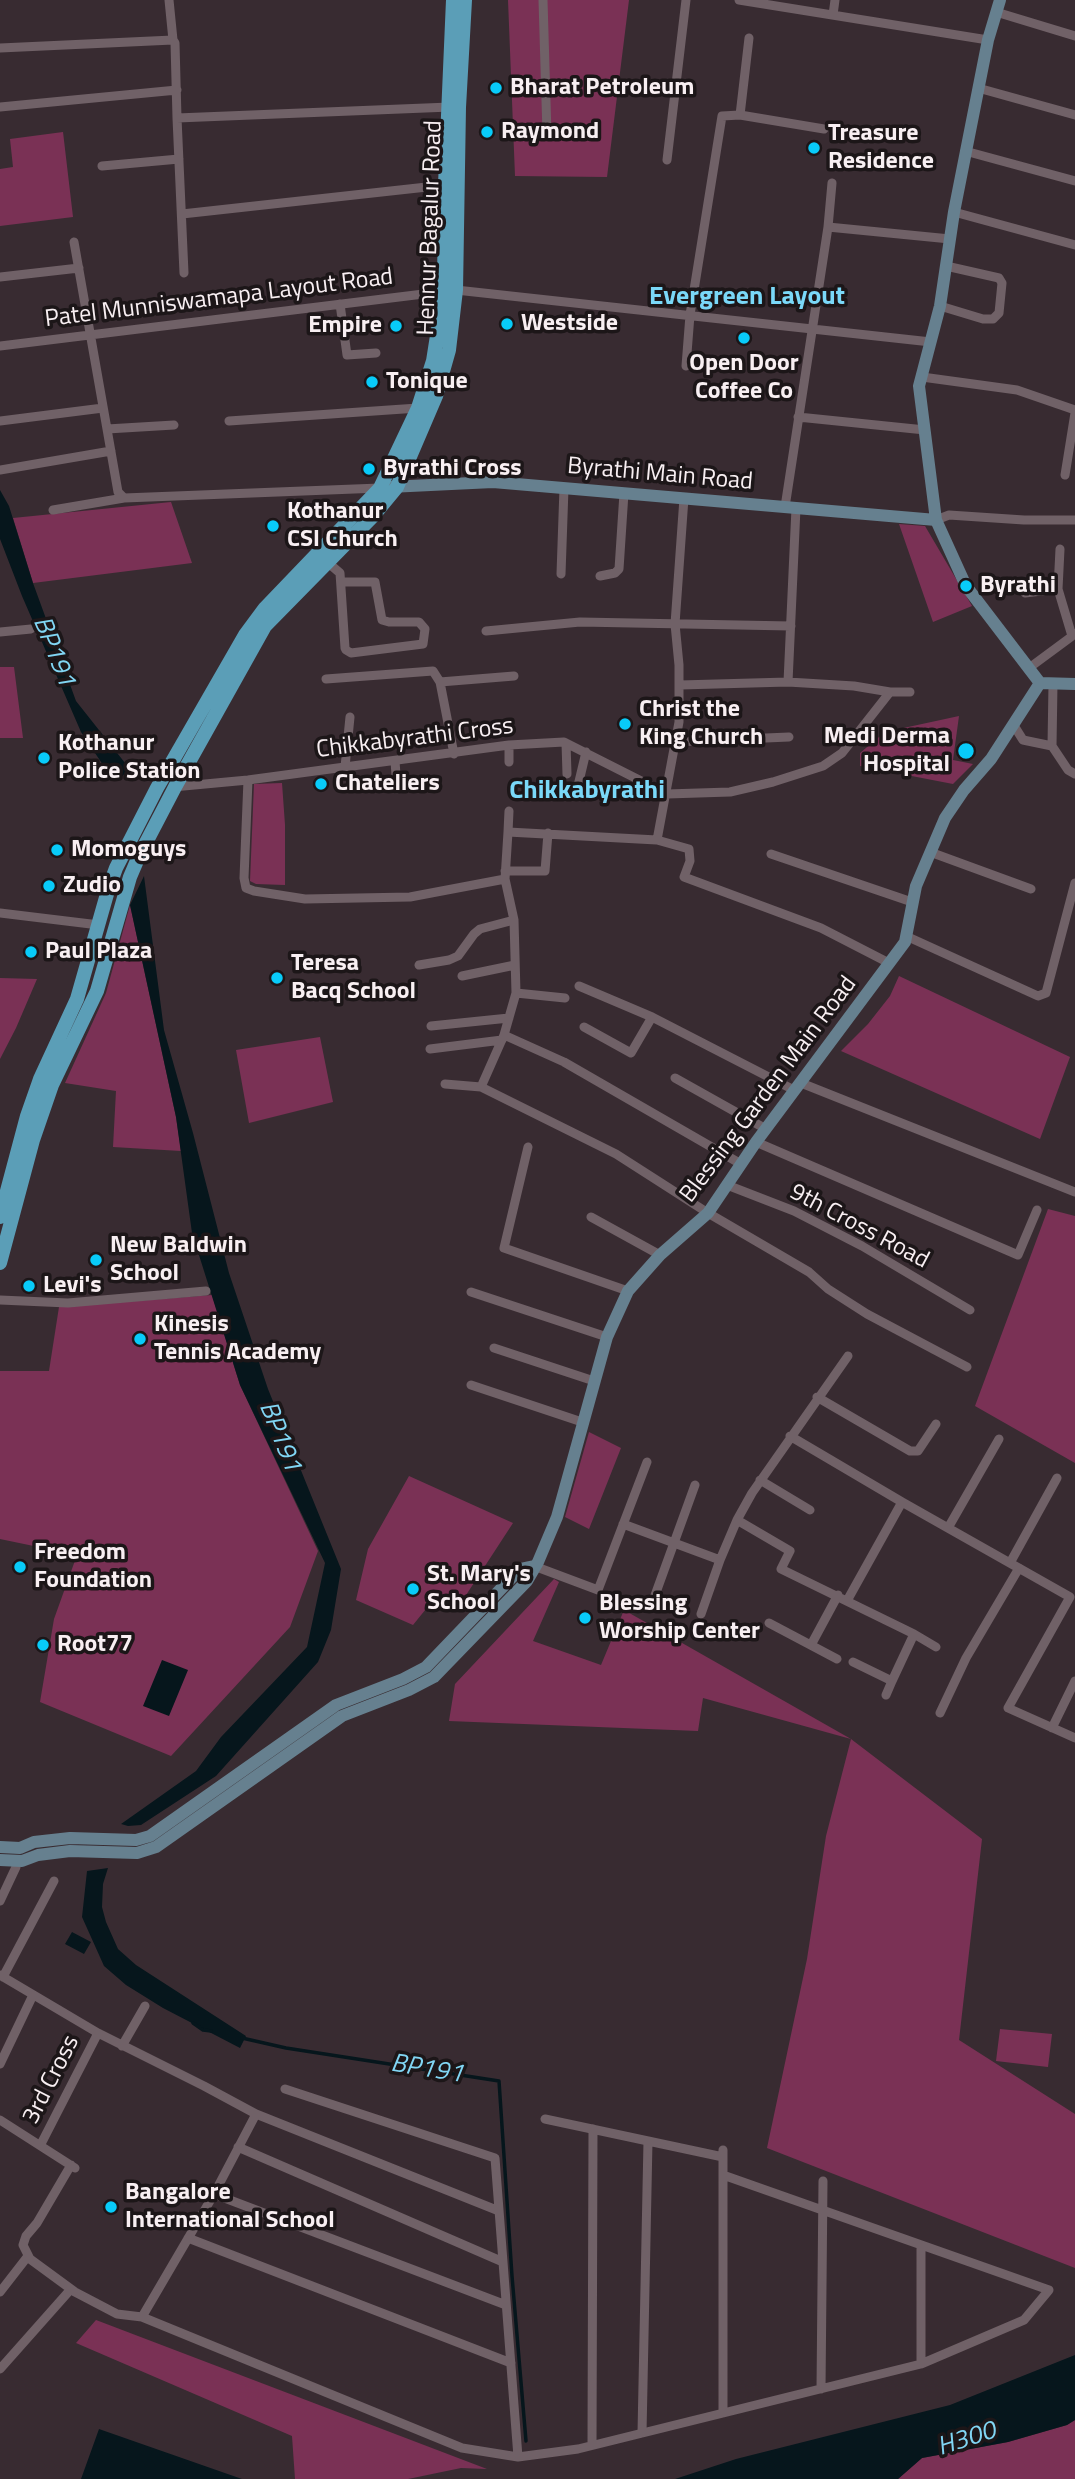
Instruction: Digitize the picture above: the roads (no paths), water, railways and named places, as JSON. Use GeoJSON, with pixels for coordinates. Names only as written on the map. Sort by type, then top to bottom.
{"type":"FeatureCollection","features":[{"type":"Feature","properties":{"kind":"main road","name":"Hennur Bagalur Road"},"geometry":{"type":"LineString","coordinates":[[0,1217],[31,1104],[77,999],[109,887],[157,788],[245,635],[265,608],[373,516],[397,487],[436,396],[449,350],[454,107],[453,0]]}},
{"type":"Feature","properties":{"kind":"main road","name":"Hennur Bagalur Road"},"geometry":{"type":"LineString","coordinates":[[0,1264],[3,1239],[33,1140],[52,1085],[97,991],[137,861],[265,626],[380,488],[418,408],[450,290],[445,185],[465,0]]}},
{"type":"Feature","properties":{"kind":"main road"},"geometry":{"type":"LineString","coordinates":[[998,6],[988,40],[965,151],[940,306],[919,386],[936,520],[966,586],[1029,668],[1047,683],[1075,684]]}},
{"type":"Feature","properties":{"kind":"main road","name":"Byrathi Main Road"},"geometry":{"type":"LineString","coordinates":[[380,488],[493,482],[936,520]]}},
{"type":"Feature","properties":{"kind":"main road","name":"Blessing Garden Main Road"},"geometry":{"type":"LineString","coordinates":[[0,1860],[22,1861],[38,1854],[70,1851],[137,1853],[156,1847],[342,1716],[434,1677],[527,1581],[538,1563],[556,1517],[607,1337],[628,1291],[660,1255],[708,1213],[756,1142],[905,942],[916,887],[945,818],[964,790],[991,759],[1013,724],[1047,683]]}},
{"type":"Feature","properties":{"kind":"main road"},"geometry":{"type":"LineString","coordinates":[[0,1847],[20,1848],[34,1842],[70,1838],[136,1840],[150,1836],[336,1705],[403,1679],[426,1667],[520,1569],[534,1566]]}},
{"type":"Feature","properties":{"kind":"street"},"geometry":{"type":"LineString","coordinates":[[169,0],[175,43],[184,273]]}},
{"type":"Feature","properties":{"kind":"street"},"geometry":{"type":"LineString","coordinates":[[543,0],[547,134]]}},
{"type":"Feature","properties":{"kind":"street"},"geometry":{"type":"LineString","coordinates":[[667,160],[686,0]]}},
{"type":"Feature","properties":{"kind":"street"},"geometry":{"type":"LineString","coordinates":[[739,0],[988,40]]}},
{"type":"Feature","properties":{"kind":"street"},"geometry":{"type":"LineString","coordinates":[[833,15],[835,0]]}},
{"type":"Feature","properties":{"kind":"street"},"geometry":{"type":"LineString","coordinates":[[998,6],[1075,36]]}},
{"type":"Feature","properties":{"kind":"street"},"geometry":{"type":"LineString","coordinates":[[740,116],[749,38]]}},
{"type":"Feature","properties":{"kind":"street"},"geometry":{"type":"LineString","coordinates":[[0,48],[173,40]]}},
{"type":"Feature","properties":{"kind":"street"},"geometry":{"type":"LineString","coordinates":[[978,88],[1075,115]]}},
{"type":"Feature","properties":{"kind":"street"},"geometry":{"type":"LineString","coordinates":[[0,107],[177,90]]}},
{"type":"Feature","properties":{"kind":"street"},"geometry":{"type":"LineString","coordinates":[[177,118],[454,107]]}},
{"type":"Feature","properties":{"kind":"street"},"geometry":{"type":"LineString","coordinates":[[686,366],[690,315],[722,116],[740,116],[824,129]]}},
{"type":"Feature","properties":{"kind":"street"},"geometry":{"type":"LineString","coordinates":[[965,151],[1075,181]]}},
{"type":"Feature","properties":{"kind":"street"},"geometry":{"type":"LineString","coordinates":[[102,166],[179,159]]}},
{"type":"Feature","properties":{"kind":"street"},"geometry":{"type":"LineString","coordinates":[[788,682],[791,625],[790,507],[798,416],[828,226],[832,183]]}},
{"type":"Feature","properties":{"kind":"street"},"geometry":{"type":"LineString","coordinates":[[182,214],[445,185]]}},
{"type":"Feature","properties":{"kind":"street"},"geometry":{"type":"LineString","coordinates":[[954,212],[1075,245]]}},
{"type":"Feature","properties":{"kind":"street"},"geometry":{"type":"LineString","coordinates":[[828,226],[950,239]]}},
{"type":"Feature","properties":{"kind":"street"},"geometry":{"type":"LineString","coordinates":[[74,242],[118,492],[124,498]]}},
{"type":"Feature","properties":{"kind":"street"},"geometry":{"type":"LineString","coordinates":[[940,306],[984,319],[993,319],[999,313],[1002,282],[999,278],[946,266]]}},
{"type":"Feature","properties":{"kind":"street"},"geometry":{"type":"LineString","coordinates":[[0,277],[79,268]]}},
{"type":"Feature","properties":{"kind":"street","name":"Patel Munniswamapa Layout Road"},"geometry":{"type":"LineString","coordinates":[[0,346],[450,290],[932,342]]}},
{"type":"Feature","properties":{"kind":"street"},"geometry":{"type":"LineString","coordinates":[[340,304],[347,355],[376,353]]}},
{"type":"Feature","properties":{"kind":"street"},"geometry":{"type":"LineString","coordinates":[[922,377],[1017,390],[1075,412],[1065,475]]}},
{"type":"Feature","properties":{"kind":"street"},"geometry":{"type":"LineString","coordinates":[[0,421],[103,408]]}},
{"type":"Feature","properties":{"kind":"street"},"geometry":{"type":"LineString","coordinates":[[229,421],[418,408]]}},
{"type":"Feature","properties":{"kind":"street"},"geometry":{"type":"LineString","coordinates":[[798,416],[925,430]]}},
{"type":"Feature","properties":{"kind":"street"},"geometry":{"type":"LineString","coordinates":[[107,429],[174,425]]}},
{"type":"Feature","properties":{"kind":"street"},"geometry":{"type":"LineString","coordinates":[[0,470],[111,451]]}},
{"type":"Feature","properties":{"kind":"street"},"geometry":{"type":"LineString","coordinates":[[53,510],[124,498],[380,488]]}},
{"type":"Feature","properties":{"kind":"street"},"geometry":{"type":"LineString","coordinates":[[561,574],[564,488]]}},
{"type":"Feature","properties":{"kind":"street"},"geometry":{"type":"LineString","coordinates":[[600,576],[615,573],[619,569],[624,493]]}},
{"type":"Feature","properties":{"kind":"street"},"geometry":{"type":"LineString","coordinates":[[657,840],[678,722],[680,685],[675,624],[684,498]]}},
{"type":"Feature","properties":{"kind":"street"},"geometry":{"type":"LineString","coordinates":[[936,520],[949,515],[1075,520]]}},
{"type":"Feature","properties":{"kind":"street"},"geometry":{"type":"LineString","coordinates":[[1029,668],[1074,635],[1058,589],[1060,549]]}},
{"type":"Feature","properties":{"kind":"street"},"geometry":{"type":"LineString","coordinates":[[322,557],[337,569],[341,582],[345,648],[349,652],[423,644],[425,629],[419,622],[382,620],[375,582],[341,582]]}},
{"type":"Feature","properties":{"kind":"street"},"geometry":{"type":"LineString","coordinates":[[1026,593],[1058,589]]}},
{"type":"Feature","properties":{"kind":"street"},"geometry":{"type":"LineString","coordinates":[[486,631],[580,621],[791,625]]}},
{"type":"Feature","properties":{"kind":"street"},"geometry":{"type":"LineString","coordinates":[[0,632],[31,629]]}},
{"type":"Feature","properties":{"kind":"street"},"geometry":{"type":"LineString","coordinates":[[326,679],[433,671],[440,682],[454,754]]}},
{"type":"Feature","properties":{"kind":"street"},"geometry":{"type":"LineString","coordinates":[[440,682],[514,677]]}},
{"type":"Feature","properties":{"kind":"street"},"geometry":{"type":"LineString","coordinates":[[680,685],[788,682],[910,692]]}},
{"type":"Feature","properties":{"kind":"street"},"geometry":{"type":"LineString","coordinates":[[1047,683],[1052,746],[1068,770],[1075,774]]}},
{"type":"Feature","properties":{"kind":"street"},"geometry":{"type":"LineString","coordinates":[[667,794],[730,792],[823,766],[842,753],[890,692]]}},
{"type":"Feature","properties":{"kind":"street"},"geometry":{"type":"LineString","coordinates":[[345,767],[350,717]]}},
{"type":"Feature","properties":{"kind":"street"},"geometry":{"type":"LineString","coordinates":[[1013,724],[1023,740],[1052,746]]}},
{"type":"Feature","properties":{"kind":"street"},"geometry":{"type":"LineString","coordinates":[[673,743],[789,737]]}},
{"type":"Feature","properties":{"kind":"street"},"geometry":{"type":"LineString","coordinates":[[566,743],[567,774]]}},
{"type":"Feature","properties":{"kind":"street","name":"Chikkabyrathi Cross"},"geometry":{"type":"LineString","coordinates":[[157,788],[248,780],[509,745],[566,743],[667,794]]}},
{"type":"Feature","properties":{"kind":"street"},"geometry":{"type":"LineString","coordinates":[[509,745],[509,762]]}},
{"type":"Feature","properties":{"kind":"street"},"geometry":{"type":"LineString","coordinates":[[576,794],[586,752]]}},
{"type":"Feature","properties":{"kind":"street"},"geometry":{"type":"LineString","coordinates":[[395,761],[397,789]]}},
{"type":"Feature","properties":{"kind":"street"},"geometry":{"type":"LineString","coordinates":[[248,780],[244,878],[246,888],[254,891],[305,899],[410,897],[505,875],[546,870],[548,833]]}},
{"type":"Feature","properties":{"kind":"street"},"geometry":{"type":"LineString","coordinates":[[481,1087],[503,1037],[516,993],[514,920],[505,875],[509,811]]}},
{"type":"Feature","properties":{"kind":"street"},"geometry":{"type":"LineString","coordinates":[[508,832],[657,840],[689,849],[690,861],[684,877],[821,928],[889,963]]}},
{"type":"Feature","properties":{"kind":"street"},"geometry":{"type":"LineString","coordinates":[[930,852],[1031,889]]}},
{"type":"Feature","properties":{"kind":"street"},"geometry":{"type":"LineString","coordinates":[[771,854],[912,902]]}},
{"type":"Feature","properties":{"kind":"street"},"geometry":{"type":"LineString","coordinates":[[906,936],[1038,996],[1046,993],[1075,883]]}},
{"type":"Feature","properties":{"kind":"street"},"geometry":{"type":"LineString","coordinates":[[0,913],[99,925]]}},
{"type":"Feature","properties":{"kind":"street"},"geometry":{"type":"LineString","coordinates":[[419,965],[458,957],[480,929],[514,920]]}},
{"type":"Feature","properties":{"kind":"street"},"geometry":{"type":"LineString","coordinates":[[462,976],[516,965]]}},
{"type":"Feature","properties":{"kind":"street"},"geometry":{"type":"LineString","coordinates":[[579,986],[652,1017],[798,1087],[1075,1192]]}},
{"type":"Feature","properties":{"kind":"street"},"geometry":{"type":"LineString","coordinates":[[516,993],[565,998]]}},
{"type":"Feature","properties":{"kind":"street"},"geometry":{"type":"LineString","coordinates":[[584,1027],[631,1053],[652,1017]]}},
{"type":"Feature","properties":{"kind":"street"},"geometry":{"type":"LineString","coordinates":[[431,1026],[509,1018]]}},
{"type":"Feature","properties":{"kind":"street"},"geometry":{"type":"LineString","coordinates":[[430,1049],[503,1037],[564,1062],[741,1164]]}},
{"type":"Feature","properties":{"kind":"street"},"geometry":{"type":"LineString","coordinates":[[675,1078],[766,1129]]}},
{"type":"Feature","properties":{"kind":"street"},"geometry":{"type":"LineString","coordinates":[[445,1084],[481,1087],[616,1154],[708,1213],[809,1272],[828,1289],[867,1314],[967,1367]]}},
{"type":"Feature","properties":{"kind":"street"},"geometry":{"type":"LineString","coordinates":[[756,1142],[1018,1255],[1037,1210]]}},
{"type":"Feature","properties":{"kind":"street"},"geometry":{"type":"LineString","coordinates":[[528,1147],[504,1248],[628,1291]]}},
{"type":"Feature","properties":{"kind":"street","name":"9th Cross Road"},"geometry":{"type":"LineString","coordinates":[[727,1185],[806,1217],[862,1246],[970,1310]]}},
{"type":"Feature","properties":{"kind":"street"},"geometry":{"type":"LineString","coordinates":[[591,1217],[660,1255]]}},
{"type":"Feature","properties":{"kind":"street"},"geometry":{"type":"LineString","coordinates":[[0,1300],[68,1303],[206,1292]]}},
{"type":"Feature","properties":{"kind":"street"},"geometry":{"type":"LineString","coordinates":[[471,1292],[607,1337]]}},
{"type":"Feature","properties":{"kind":"street"},"geometry":{"type":"LineString","coordinates":[[494,1348],[594,1381]]}},
{"type":"Feature","properties":{"kind":"street"},"geometry":{"type":"LineString","coordinates":[[701,1614],[737,1520],[760,1480],[848,1356]]}},
{"type":"Feature","properties":{"kind":"street"},"geometry":{"type":"LineString","coordinates":[[471,1385],[582,1422]]}},
{"type":"Feature","properties":{"kind":"street"},"geometry":{"type":"LineString","coordinates":[[817,1397],[910,1451],[918,1451],[936,1424]]}},
{"type":"Feature","properties":{"kind":"street"},"geometry":{"type":"LineString","coordinates":[[790,1436],[1014,1565],[1073,1593],[1008,1708],[1075,1738]]}},
{"type":"Feature","properties":{"kind":"street"},"geometry":{"type":"LineString","coordinates":[[948,1528],[999,1439]]}},
{"type":"Feature","properties":{"kind":"street"},"geometry":{"type":"LineString","coordinates":[[534,1566],[598,1590],[647,1462]]}},
{"type":"Feature","properties":{"kind":"street"},"geometry":{"type":"LineString","coordinates":[[940,1713],[1057,1478]]}},
{"type":"Feature","properties":{"kind":"street"},"geometry":{"type":"LineString","coordinates":[[760,1480],[810,1510]]}},
{"type":"Feature","properties":{"kind":"street"},"geometry":{"type":"LineString","coordinates":[[654,1598],[695,1485]]}},
{"type":"Feature","properties":{"kind":"street"},"geometry":{"type":"LineString","coordinates":[[811,1644],[902,1502]]}},
{"type":"Feature","properties":{"kind":"street"},"geometry":{"type":"LineString","coordinates":[[737,1520],[790,1551],[781,1569],[843,1597],[936,1647]]}},
{"type":"Feature","properties":{"kind":"street"},"geometry":{"type":"LineString","coordinates":[[624,1524],[720,1560]]}},
{"type":"Feature","properties":{"kind":"street"},"geometry":{"type":"LineString","coordinates":[[769,1623],[837,1659]]}},
{"type":"Feature","properties":{"kind":"street"},"geometry":{"type":"LineString","coordinates":[[886,1695],[914,1633]]}},
{"type":"Feature","properties":{"kind":"street"},"geometry":{"type":"LineString","coordinates":[[853,1662],[892,1681]]}},
{"type":"Feature","properties":{"kind":"street"},"geometry":{"type":"LineString","coordinates":[[1052,1728],[1075,1681]]}},
{"type":"Feature","properties":{"kind":"street"},"geometry":{"type":"LineString","coordinates":[[0,1900],[16,1867]]}},
{"type":"Feature","properties":{"kind":"street"},"geometry":{"type":"LineString","coordinates":[[54,1881],[1,1976],[98,2034],[256,2114],[499,2211]]}},
{"type":"Feature","properties":{"kind":"street"},"geometry":{"type":"LineString","coordinates":[[0,2064],[33,1995]]}},
{"type":"Feature","properties":{"kind":"street"},"geometry":{"type":"LineString","coordinates":[[121,2046],[145,2006]]}},
{"type":"Feature","properties":{"kind":"street","name":"3rd Cross"},"geometry":{"type":"LineString","coordinates":[[41,2144],[98,2034]]}},
{"type":"Feature","properties":{"kind":"street"},"geometry":{"type":"LineString","coordinates":[[285,2090],[495,2158],[518,2457]]}},
{"type":"Feature","properties":{"kind":"street"},"geometry":{"type":"LineString","coordinates":[[142,2316],[214,2194],[256,2114]]}},
{"type":"Feature","properties":{"kind":"street"},"geometry":{"type":"LineString","coordinates":[[545,2119],[648,2141],[723,2153],[723,2413]]}},
{"type":"Feature","properties":{"kind":"street"},"geometry":{"type":"LineString","coordinates":[[0,2120],[73,2167],[23,2242],[28,2256],[71,2289],[117,2314],[142,2316],[462,2448],[518,2457],[592,2445],[921,2364],[1024,2320],[1049,2290],[723,2175]]}},
{"type":"Feature","properties":{"kind":"street"},"geometry":{"type":"LineString","coordinates":[[592,2445],[593,2129]]}},
{"type":"Feature","properties":{"kind":"street"},"geometry":{"type":"LineString","coordinates":[[642,2433],[648,2141]]}},
{"type":"Feature","properties":{"kind":"street"},"geometry":{"type":"LineString","coordinates":[[238,2147],[503,2262]]}},
{"type":"Feature","properties":{"kind":"street"},"geometry":{"type":"LineString","coordinates":[[821,2389],[823,2181]]}},
{"type":"Feature","properties":{"kind":"street"},"geometry":{"type":"LineString","coordinates":[[214,2194],[506,2305]]}},
{"type":"Feature","properties":{"kind":"street"},"geometry":{"type":"LineString","coordinates":[[188,2238],[511,2363]]}},
{"type":"Feature","properties":{"kind":"street"},"geometry":{"type":"LineString","coordinates":[[920,2245],[921,2364]]}},
{"type":"Feature","properties":{"kind":"street"},"geometry":{"type":"LineString","coordinates":[[0,2292],[28,2256]]}},
{"type":"Feature","properties":{"kind":"street"},"geometry":{"type":"LineString","coordinates":[[0,2368],[71,2289]]}},
{"type":"Feature","properties":{"kind":"water"},"geometry":{"type":"Polygon","coordinates":[[[0,490],[9,506],[33,583],[76,701],[129,768],[121,778],[107,771],[81,732],[22,596],[0,539],[0,490]]]}},
{"type":"Feature","properties":{"kind":"water"},"geometry":{"type":"Polygon","coordinates":[[[144,876],[164,1030],[229,1273],[268,1389],[341,1569],[331,1630],[318,1662],[216,1776],[141,1825],[128,1826],[121,1824],[196,1771],[221,1737],[307,1647],[325,1563],[240,1385],[192,1233],[176,1117],[130,905],[144,876]]]}},
{"type":"Feature","properties":{"kind":"water"},"geometry":{"type":"Polygon","coordinates":[[[162,1660],[188,1670],[169,1716],[143,1706],[162,1660]]]}},
{"type":"Feature","properties":{"kind":"water"},"geometry":{"type":"Polygon","coordinates":[[[108,1868],[103,1884],[102,1907],[118,1949],[136,1965],[246,2036],[240,2048],[163,2008],[126,1985],[104,1966],[82,1917],[87,1871],[108,1868]]]}},
{"type":"Feature","properties":{"kind":"water"},"geometry":{"type":"Polygon","coordinates":[[[72,1932],[91,1942],[84,1954],[65,1944],[72,1932]]]}},
{"type":"Feature","properties":{"kind":"water","name":"H300"},"geometry":{"type":"Polygon","coordinates":[[[1075,2355],[1075,2420],[1067,2425],[1008,2442],[922,2458],[898,2479],[675,2479],[736,2459],[950,2405],[1075,2355]]]}},
{"type":"Feature","properties":{"kind":"water"},"geometry":{"type":"Polygon","coordinates":[[[99,2429],[242,2479],[81,2479],[99,2429]]]}},
{"type":"Feature","properties":{"kind":"waterway","name":"BP191"},"geometry":{"type":"LineString","coordinates":[[193,2023],[203,2030],[211,2031]]}},
{"type":"Feature","properties":{"kind":"waterway","name":"BP191"},"geometry":{"type":"LineString","coordinates":[[242,2038],[286,2048],[499,2081],[526,2441]]}},
{"type":"Feature","properties":{"kind":"place","name":"Bharat Petroleum"},"geometry":{"type":"Point","coordinates":[496,88]}},
{"type":"Feature","properties":{"kind":"place","name":"Raymond"},"geometry":{"type":"Point","coordinates":[487,132]}},
{"type":"Feature","properties":{"kind":"place","name":"Treasure Residence"},"geometry":{"type":"Point","coordinates":[814,148]}},
{"type":"Feature","properties":{"kind":"place","name":"Westside"},"geometry":{"type":"Point","coordinates":[507,324]}},
{"type":"Feature","properties":{"kind":"place","name":"Empire"},"geometry":{"type":"Point","coordinates":[396,326]}},
{"type":"Feature","properties":{"kind":"place","name":"Open Door Coffee Co"},"geometry":{"type":"Point","coordinates":[744,338]}},
{"type":"Feature","properties":{"kind":"place","name":"Tonique"},"geometry":{"type":"Point","coordinates":[372,382]}},
{"type":"Feature","properties":{"kind":"place","name":"Byrathi Cross"},"geometry":{"type":"Point","coordinates":[369,469]}},
{"type":"Feature","properties":{"kind":"place","name":"Kothanur CSI Church"},"geometry":{"type":"Point","coordinates":[273,526]}},
{"type":"Feature","properties":{"kind":"place","name":"Byrathi"},"geometry":{"type":"Point","coordinates":[966,586]}},
{"type":"Feature","properties":{"kind":"place","name":"Christ the King Church"},"geometry":{"type":"Point","coordinates":[625,724]}},
{"type":"Feature","properties":{"kind":"place","name":"Medi Derma Hospital"},"geometry":{"type":"Point","coordinates":[966,751]}},
{"type":"Feature","properties":{"kind":"place","name":"Kothanur Police Station"},"geometry":{"type":"Point","coordinates":[44,758]}},
{"type":"Feature","properties":{"kind":"place","name":"Chateliers"},"geometry":{"type":"Point","coordinates":[321,784]}},
{"type":"Feature","properties":{"kind":"place","name":"Momoguys"},"geometry":{"type":"Point","coordinates":[57,850]}},
{"type":"Feature","properties":{"kind":"place","name":"Zudio"},"geometry":{"type":"Point","coordinates":[49,886]}},
{"type":"Feature","properties":{"kind":"place","name":"Paul Plaza"},"geometry":{"type":"Point","coordinates":[31,952]}},
{"type":"Feature","properties":{"kind":"place","name":"Teresa Bacq School"},"geometry":{"type":"Point","coordinates":[277,978]}},
{"type":"Feature","properties":{"kind":"place","name":"New Baldwin School"},"geometry":{"type":"Point","coordinates":[96,1260]}},
{"type":"Feature","properties":{"kind":"place","name":"Levi's"},"geometry":{"type":"Point","coordinates":[29,1286]}},
{"type":"Feature","properties":{"kind":"place","name":"Kinesis Tennis Academy"},"geometry":{"type":"Point","coordinates":[140,1339]}},
{"type":"Feature","properties":{"kind":"place","name":"Freedom Foundation"},"geometry":{"type":"Point","coordinates":[20,1567]}},
{"type":"Feature","properties":{"kind":"place","name":"St. Mary's School"},"geometry":{"type":"Point","coordinates":[413,1589]}},
{"type":"Feature","properties":{"kind":"place","name":"Blessing Worship Center"},"geometry":{"type":"Point","coordinates":[585,1618]}},
{"type":"Feature","properties":{"kind":"place","name":"Root77"},"geometry":{"type":"Point","coordinates":[43,1645]}},
{"type":"Feature","properties":{"kind":"place","name":"Bangalore International School"},"geometry":{"type":"Point","coordinates":[111,2207]}},
{"type":"Feature","properties":{"kind":"district","name":"Evergreen Layout"},"geometry":{"type":"Point","coordinates":[747,298]}},
{"type":"Feature","properties":{"kind":"district","name":"Chikkabyrathi"},"geometry":{"type":"Point","coordinates":[587,792]}}]}
